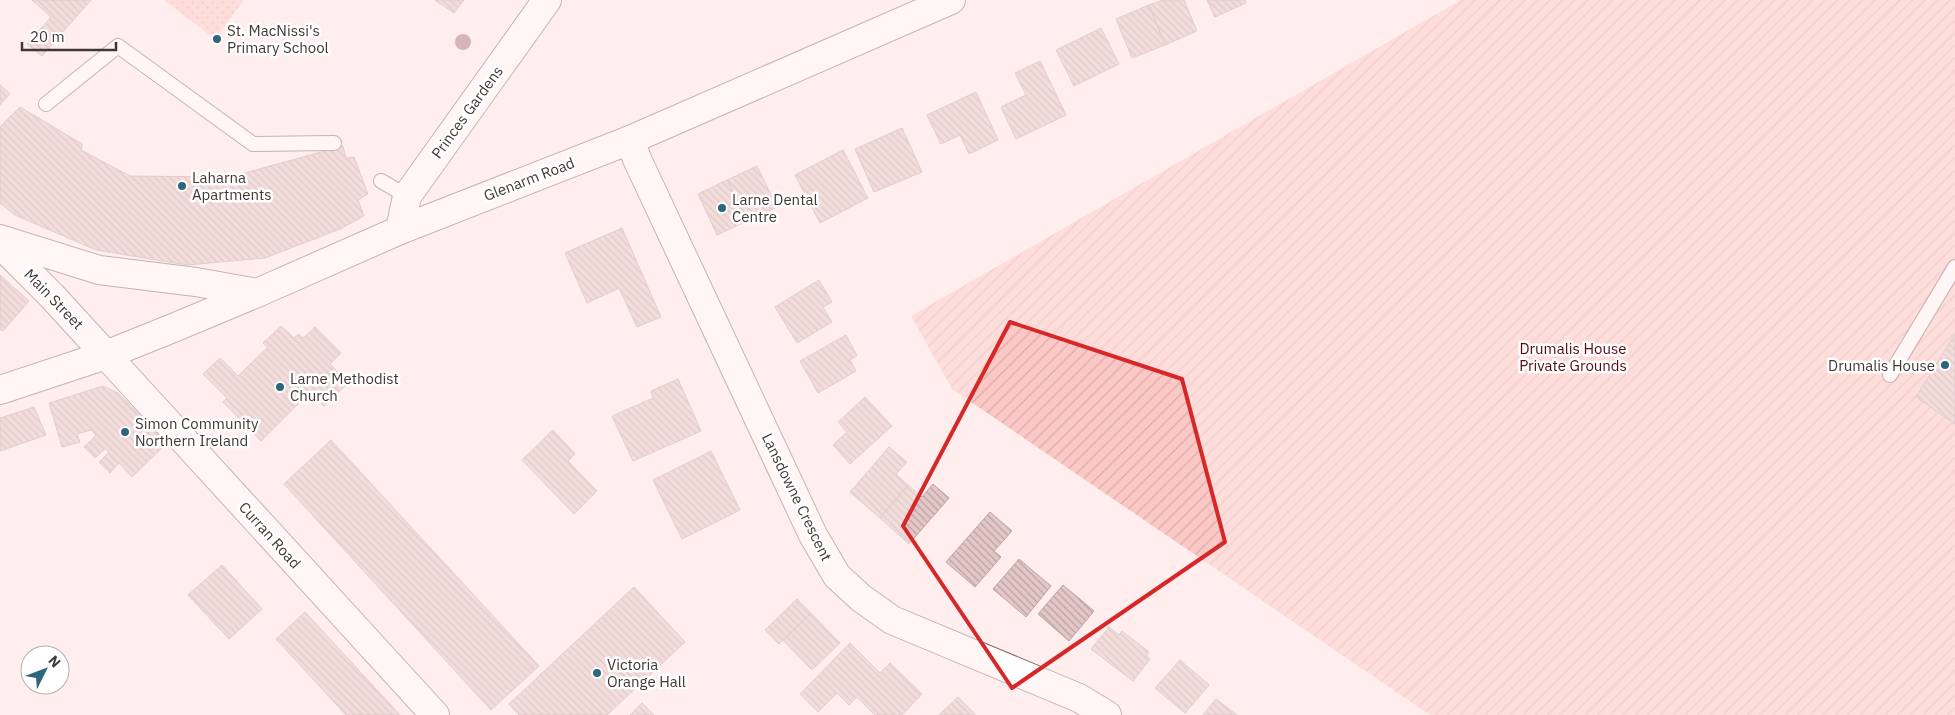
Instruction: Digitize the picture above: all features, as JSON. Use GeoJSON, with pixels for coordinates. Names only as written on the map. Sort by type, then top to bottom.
{"type":"FeatureCollection","features":[{"type":"Feature","properties":{"kind":"street","name":"Princes Gardens"},"geometry":{"type":"LineString","coordinates":[[400,230],[407,196],[547,0]]}},
{"type":"Feature","properties":{"kind":"street","name":"Glenarm Road"},"geometry":{"type":"LineString","coordinates":[[0,390],[106,355],[257,293],[400,230],[630,140],[951,0]]}},
{"type":"Feature","properties":{"kind":"street","name":"Lansdowne Crescent"},"geometry":{"type":"LineString","coordinates":[[630,140],[641,168],[813,535],[838,576],[861,598],[892,620],[1079,698],[1107,715]]}},
{"type":"Feature","properties":{"kind":"street"},"geometry":{"type":"LineString","coordinates":[[0,239],[100,270],[196,282],[257,293]]}},
{"type":"Feature","properties":{"kind":"street","name":"Main Street"},"geometry":{"type":"LineString","coordinates":[[0,244],[52,296],[106,355]]}},
{"type":"Feature","properties":{"kind":"street","name":"Curran Road"},"geometry":{"type":"LineString","coordinates":[[106,355],[435,715]]}},
{"type":"Feature","properties":{"kind":"lane"},"geometry":{"type":"LineString","coordinates":[[46,104],[118,46],[254,144],[334,143]]}},
{"type":"Feature","properties":{"kind":"lane"},"geometry":{"type":"LineString","coordinates":[[381,181],[407,196]]}},
{"type":"Feature","properties":{"kind":"lane"},"geometry":{"type":"LineString","coordinates":[[1890,375],[1955,266]]}},
{"type":"Feature","properties":{"kind":"highlighted area"},"geometry":{"type":"Polygon","coordinates":[[[1010,322],[1182,379],[1225,542],[1012,688],[903,526],[1010,322]]]}},
{"type":"Feature","properties":{"kind":"green space"},"geometry":{"type":"Polygon","coordinates":[[[164,0],[244,0],[215,39],[164,0]]]}},
{"type":"Feature","properties":{"kind":"green space","name":"Drumalis House Private Grounds"},"geometry":{"type":"Polygon","coordinates":[[[1461,0],[1955,0],[1955,715],[1430,715],[952,389],[911,316],[1461,0]]]}},
{"type":"Feature","properties":{"kind":"building"},"geometry":{"type":"Polygon","coordinates":[[[32,0],[91,0],[42,56],[27,44],[51,17],[32,0]]]}},
{"type":"Feature","properties":{"kind":"building"},"geometry":{"type":"Polygon","coordinates":[[[435,0],[464,0],[454,13],[435,0]]]}},
{"type":"Feature","properties":{"kind":"building"},"geometry":{"type":"Polygon","coordinates":[[[1163,0],[1184,0],[1197,31],[1165,45],[1149,5],[1163,0]]]}},
{"type":"Feature","properties":{"kind":"building"},"geometry":{"type":"Polygon","coordinates":[[[1207,0],[1245,0],[1246,3],[1215,17],[1207,0]]]}},
{"type":"Feature","properties":{"kind":"building"},"geometry":{"type":"Polygon","coordinates":[[[1149,5],[1165,45],[1132,58],[1116,19],[1149,5]]]}},
{"type":"Feature","properties":{"kind":"building"},"geometry":{"type":"Polygon","coordinates":[[[1101,28],[1119,64],[1074,86],[1056,50],[1101,28]]]}},
{"type":"Feature","properties":{"kind":"building"},"geometry":{"type":"Polygon","coordinates":[[[1040,61],[1066,115],[1016,139],[1001,107],[1026,95],[1015,73],[1040,61]]]}},
{"type":"Feature","properties":{"kind":"building"},"geometry":{"type":"Polygon","coordinates":[[[0,85],[10,94],[0,105],[0,85]]]}},
{"type":"Feature","properties":{"kind":"building"},"geometry":{"type":"Polygon","coordinates":[[[976,92],[998,140],[969,154],[960,135],[941,144],[927,115],[976,92]]]}},
{"type":"Feature","properties":{"kind":"building","name":"Laharna Apartments"},"geometry":{"type":"Polygon","coordinates":[[[20,107],[82,144],[81,150],[130,176],[230,177],[343,146],[346,158],[354,157],[368,194],[358,200],[364,216],[340,229],[265,258],[187,265],[96,250],[15,215],[0,203],[0,127],[20,107]]]}},
{"type":"Feature","properties":{"kind":"building"},"geometry":{"type":"Polygon","coordinates":[[[902,128],[922,172],[874,192],[855,149],[902,128]]]}},
{"type":"Feature","properties":{"kind":"building"},"geometry":{"type":"Polygon","coordinates":[[[843,150],[868,198],[820,223],[795,175],[843,150]]]}},
{"type":"Feature","properties":{"kind":"building"},"geometry":{"type":"Polygon","coordinates":[[[757,166],[777,207],[747,221],[727,180],[757,166]]]}},
{"type":"Feature","properties":{"kind":"building","name":"Larne Dental Centre"},"geometry":{"type":"Polygon","coordinates":[[[727,180],[747,221],[717,235],[698,194],[727,180]]]}},
{"type":"Feature","properties":{"kind":"building"},"geometry":{"type":"Polygon","coordinates":[[[622,228],[661,317],[637,327],[619,288],[587,303],[565,253],[622,228]]]}},
{"type":"Feature","properties":{"kind":"building"},"geometry":{"type":"Polygon","coordinates":[[[0,275],[29,301],[3,331],[0,329],[0,275]]]}},
{"type":"Feature","properties":{"kind":"building"},"geometry":{"type":"Polygon","coordinates":[[[819,280],[832,302],[823,307],[832,322],[797,343],[775,307],[819,280]]]}},
{"type":"Feature","properties":{"kind":"building","name":"Larne Methodist Church"},"geometry":{"type":"Polygon","coordinates":[[[281,326],[294,338],[299,334],[303,338],[315,327],[341,353],[330,364],[348,383],[324,406],[310,392],[261,441],[223,402],[227,398],[203,374],[220,358],[238,376],[268,347],[263,343],[281,326]]]}},
{"type":"Feature","properties":{"kind":"building","name":"Drumalis House"},"geometry":{"type":"Polygon","coordinates":[[[1955,334],[1955,424],[1916,397],[1955,334]]]}},
{"type":"Feature","properties":{"kind":"building"},"geometry":{"type":"Polygon","coordinates":[[[846,335],[857,356],[850,360],[856,371],[818,393],[800,361],[846,335]]]}},
{"type":"Feature","properties":{"kind":"building"},"geometry":{"type":"Polygon","coordinates":[[[678,379],[701,431],[633,461],[612,416],[653,398],[651,391],[678,379]]]}},
{"type":"Feature","properties":{"kind":"building","name":"Simon Community Northern Ireland"},"geometry":{"type":"Polygon","coordinates":[[[103,386],[118,393],[167,443],[132,477],[119,463],[110,473],[99,462],[109,452],[105,449],[95,458],[84,447],[96,435],[91,430],[77,434],[80,442],[62,447],[49,403],[103,386]]]}},
{"type":"Feature","properties":{"kind":"building"},"geometry":{"type":"Polygon","coordinates":[[[865,397],[892,426],[850,464],[833,445],[847,432],[838,422],[865,397]]]}},
{"type":"Feature","properties":{"kind":"building"},"geometry":{"type":"Polygon","coordinates":[[[34,407],[46,435],[0,451],[0,418],[34,407]]]}},
{"type":"Feature","properties":{"kind":"building"},"geometry":{"type":"Polygon","coordinates":[[[553,430],[575,454],[568,461],[597,491],[574,514],[522,460],[553,430]]]}},
{"type":"Feature","properties":{"kind":"building"},"geometry":{"type":"Polygon","coordinates":[[[331,440],[539,666],[491,710],[284,484],[331,440]]]}},
{"type":"Feature","properties":{"kind":"building"},"geometry":{"type":"Polygon","coordinates":[[[889,447],[907,462],[896,474],[908,485],[880,518],[850,492],[889,447]]]}},
{"type":"Feature","properties":{"kind":"building"},"geometry":{"type":"Polygon","coordinates":[[[711,451],[740,510],[682,539],[653,480],[711,451]]]}},
{"type":"Feature","properties":{"kind":"building"},"geometry":{"type":"Polygon","coordinates":[[[933,484],[949,498],[909,544],[880,518],[908,485],[922,497],[933,484]]]}},
{"type":"Feature","properties":{"kind":"building"},"geometry":{"type":"Polygon","coordinates":[[[990,512],[1012,531],[994,551],[1001,557],[975,587],[946,562],[990,512]]]}},
{"type":"Feature","properties":{"kind":"building"},"geometry":{"type":"Polygon","coordinates":[[[1019,559],[1051,586],[1026,617],[993,589],[1019,559]]]}},
{"type":"Feature","properties":{"kind":"building"},"geometry":{"type":"Polygon","coordinates":[[[222,565],[262,609],[229,639],[188,595],[222,565]]]}},
{"type":"Feature","properties":{"kind":"building"},"geometry":{"type":"Polygon","coordinates":[[[1063,585],[1094,611],[1069,641],[1038,614],[1063,585]]]}},
{"type":"Feature","properties":{"kind":"building","name":"Victoria Orange Hall"},"geometry":{"type":"Polygon","coordinates":[[[634,587],[685,642],[607,715],[519,715],[509,704],[634,587]]]}},
{"type":"Feature","properties":{"kind":"building"},"geometry":{"type":"Polygon","coordinates":[[[797,599],[811,613],[779,644],[765,630],[797,599]]]}},
{"type":"Feature","properties":{"kind":"building"},"geometry":{"type":"Polygon","coordinates":[[[305,612],[400,715],[346,715],[276,639],[305,612]]]}},
{"type":"Feature","properties":{"kind":"building"},"geometry":{"type":"Polygon","coordinates":[[[811,613],[840,643],[812,670],[783,640],[811,613]]]}},
{"type":"Feature","properties":{"kind":"building"},"geometry":{"type":"Polygon","coordinates":[[[1109,627],[1119,635],[1122,631],[1149,652],[1146,656],[1150,659],[1133,681],[1091,649],[1109,627]]]}},
{"type":"Feature","properties":{"kind":"building"},"geometry":{"type":"Polygon","coordinates":[[[850,643],[880,673],[890,663],[922,694],[902,715],[875,715],[857,697],[849,705],[837,693],[818,712],[800,694],[850,643]]]}},
{"type":"Feature","properties":{"kind":"building"},"geometry":{"type":"Polygon","coordinates":[[[1180,660],[1209,685],[1185,713],[1155,688],[1180,660]]]}},
{"type":"Feature","properties":{"kind":"building"},"geometry":{"type":"Polygon","coordinates":[[[958,697],[976,715],[939,715],[958,697]]]}},
{"type":"Feature","properties":{"kind":"building"},"geometry":{"type":"Polygon","coordinates":[[[1216,699],[1237,715],[1203,715],[1216,699]]]}},
{"type":"Feature","properties":{"kind":"building"},"geometry":{"type":"Polygon","coordinates":[[[642,703],[654,715],[630,715],[642,703]]]}},
{"type":"Feature","properties":{"kind":"place","name":"St. MacNissi's Primary School"},"geometry":{"type":"Point","coordinates":[217,39]}},
{"type":"Feature","properties":{"kind":"place","name":"Laharna Apartments"},"geometry":{"type":"Point","coordinates":[182,186]}},
{"type":"Feature","properties":{"kind":"place","name":"Larne Dental Centre"},"geometry":{"type":"Point","coordinates":[722,208]}},
{"type":"Feature","properties":{"kind":"place","name":"Drumalis House"},"geometry":{"type":"Point","coordinates":[1945,365]}},
{"type":"Feature","properties":{"kind":"place","name":"Larne Methodist Church"},"geometry":{"type":"Point","coordinates":[280,387]}},
{"type":"Feature","properties":{"kind":"place","name":"Simon Community Northern Ireland"},"geometry":{"type":"Point","coordinates":[125,432]}},
{"type":"Feature","properties":{"kind":"place","name":"Victoria Orange Hall"},"geometry":{"type":"Point","coordinates":[597,673]}}]}
